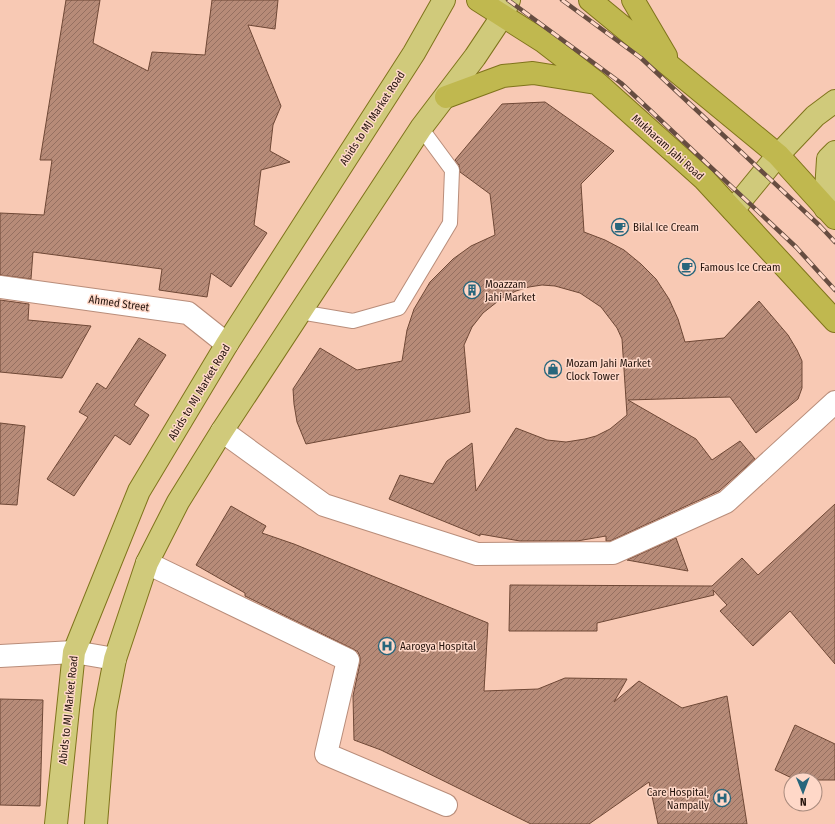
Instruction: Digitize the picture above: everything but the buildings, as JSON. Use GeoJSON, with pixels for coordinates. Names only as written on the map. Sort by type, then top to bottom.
{"type":"FeatureCollection","features":[{"type":"Feature","properties":{"kind":"highway","name":"Mukharam Jahi Road"},"geometry":{"type":"LineString","coordinates":[[478,0],[506,7],[544,42],[598,83],[704,179],[835,321]]}},
{"type":"Feature","properties":{"kind":"highway"},"geometry":{"type":"LineString","coordinates":[[590,0],[778,155],[830,213]]}},
{"type":"Feature","properties":{"kind":"highway"},"geometry":{"type":"LineString","coordinates":[[633,0],[672,68]]}},
{"type":"Feature","properties":{"kind":"highway"},"geometry":{"type":"LineString","coordinates":[[446,97],[503,76],[533,73],[598,83]]}},
{"type":"Feature","properties":{"kind":"main road","name":"Abids to MJ Market Road"},"geometry":{"type":"LineString","coordinates":[[56,824],[74,652],[139,491],[227,344],[414,53],[444,0]]}},
{"type":"Feature","properties":{"kind":"main road"},"geometry":{"type":"LineString","coordinates":[[96,824],[105,711],[115,659],[147,563],[178,502],[222,431],[421,128],[475,57],[506,7]]}},
{"type":"Feature","properties":{"kind":"main road"},"geometry":{"type":"LineString","coordinates":[[733,210],[778,155],[815,116],[835,101]]}},
{"type":"Feature","properties":{"kind":"main road"},"geometry":{"type":"LineString","coordinates":[[830,213],[828,159],[835,152]]}},
{"type":"Feature","properties":{"kind":"street","name":"Ahmed Street"},"geometry":{"type":"LineString","coordinates":[[0,287],[188,313],[227,344]]}},
{"type":"Feature","properties":{"kind":"street"},"geometry":{"type":"LineString","coordinates":[[222,431],[324,505],[477,554],[613,554],[726,502],[835,402]]}},
{"type":"Feature","properties":{"kind":"street"},"geometry":{"type":"LineString","coordinates":[[147,563],[348,660],[326,754],[446,805]]}},
{"type":"Feature","properties":{"kind":"street"},"geometry":{"type":"LineString","coordinates":[[0,656],[74,652],[115,659]]}},
{"type":"Feature","properties":{"kind":"lane"},"geometry":{"type":"LineString","coordinates":[[300,312],[353,321],[399,308],[450,222],[452,170],[421,128]]}},
{"type":"Feature","properties":{"kind":"railway"},"geometry":{"type":"LineString","coordinates":[[508,0],[621,83],[796,247],[835,290]]}},
{"type":"Feature","properties":{"kind":"railway"},"geometry":{"type":"LineString","coordinates":[[562,0],[641,58],[819,225],[835,242]]}},
{"type":"Feature","properties":{"kind":"place","name":"Bilal Ice Cream"},"geometry":{"type":"Point","coordinates":[620,227]}},
{"type":"Feature","properties":{"kind":"place","name":"Famous Ice Cream"},"geometry":{"type":"Point","coordinates":[687,267]}},
{"type":"Feature","properties":{"kind":"place","name":"Moazzam Jahi Market"},"geometry":{"type":"Point","coordinates":[472,290]}},
{"type":"Feature","properties":{"kind":"place","name":"Mozam Jahi Market Clock Tower"},"geometry":{"type":"Point","coordinates":[553,369]}},
{"type":"Feature","properties":{"kind":"place","name":"Aarogya Hospital"},"geometry":{"type":"Point","coordinates":[387,646]}},
{"type":"Feature","properties":{"kind":"place","name":"Care Hospital, Nampally"},"geometry":{"type":"Point","coordinates":[722,798]}}]}
